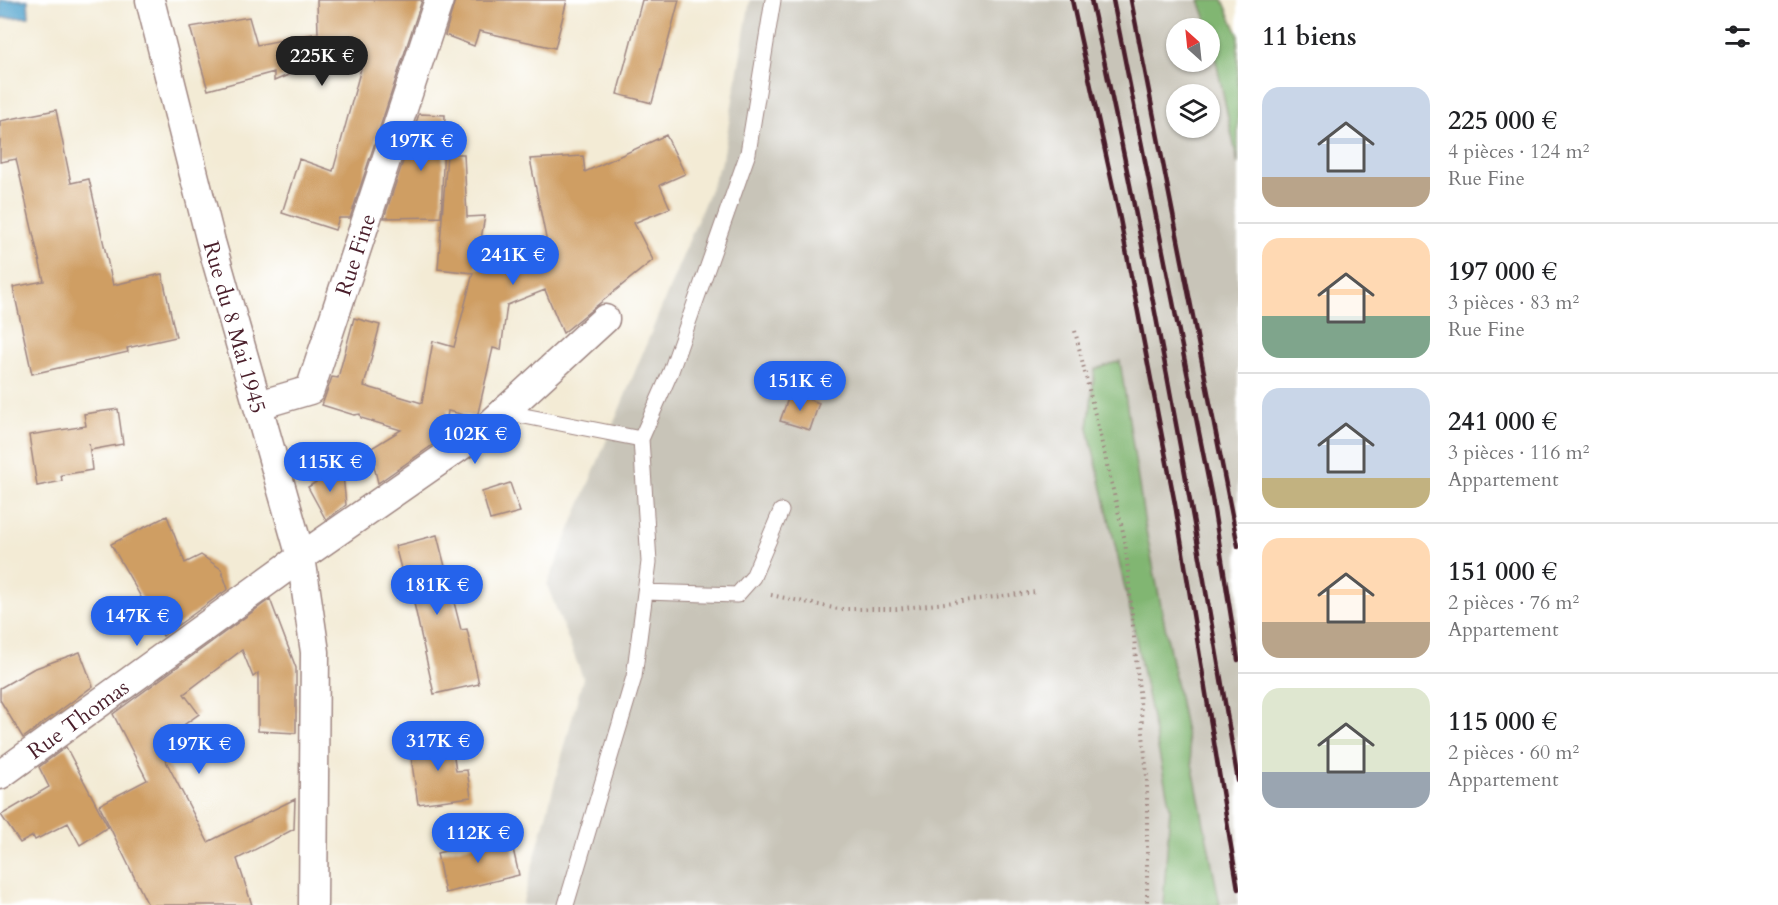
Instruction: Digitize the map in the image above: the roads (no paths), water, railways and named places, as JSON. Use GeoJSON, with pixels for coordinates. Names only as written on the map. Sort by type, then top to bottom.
{"type":"FeatureCollection","features":[{"type":"Feature","properties":{"kind":"street","name":"Rue du 8 Mai 1945"},"geometry":{"type":"LineString","coordinates":[[150,0],[212,242],[301,557],[315,652],[313,905]]}},
{"type":"Feature","properties":{"kind":"street","name":"Rue Fine"},"geometry":{"type":"LineString","coordinates":[[259,405],[310,390],[439,0]]}},
{"type":"Feature","properties":{"kind":"street","name":"Rue Thomas"},"geometry":{"type":"LineString","coordinates":[[0,775],[301,557],[485,429],[605,319]]}},
{"type":"Feature","properties":{"kind":"lane"},"geometry":{"type":"LineString","coordinates":[[566,905],[634,678],[649,562],[641,439],[671,371],[748,153],[773,0]]}},
{"type":"Feature","properties":{"kind":"lane"},"geometry":{"type":"LineString","coordinates":[[504,412],[641,439]]}},
{"type":"Feature","properties":{"kind":"lane"},"geometry":{"type":"LineString","coordinates":[[645,592],[737,595],[753,577],[782,511]]}},
{"type":"Feature","properties":{"kind":"water"},"geometry":{"type":"Polygon","coordinates":[[[0,0],[28,0],[29,17],[0,18],[0,0]]]}},
{"type":"Feature","properties":{"kind":"railway"},"geometry":{"type":"LineString","coordinates":[[1072,0],[1120,219],[1175,504],[1238,889]]}},
{"type":"Feature","properties":{"kind":"railway"},"geometry":{"type":"LineString","coordinates":[[1091,0],[1170,389],[1238,781]]}},
{"type":"Feature","properties":{"kind":"railway"},"geometry":{"type":"LineString","coordinates":[[1113,0],[1212,498],[1238,660]]}},
{"type":"Feature","properties":{"kind":"railway"},"geometry":{"type":"LineString","coordinates":[[1131,0],[1238,546]]}}]}
